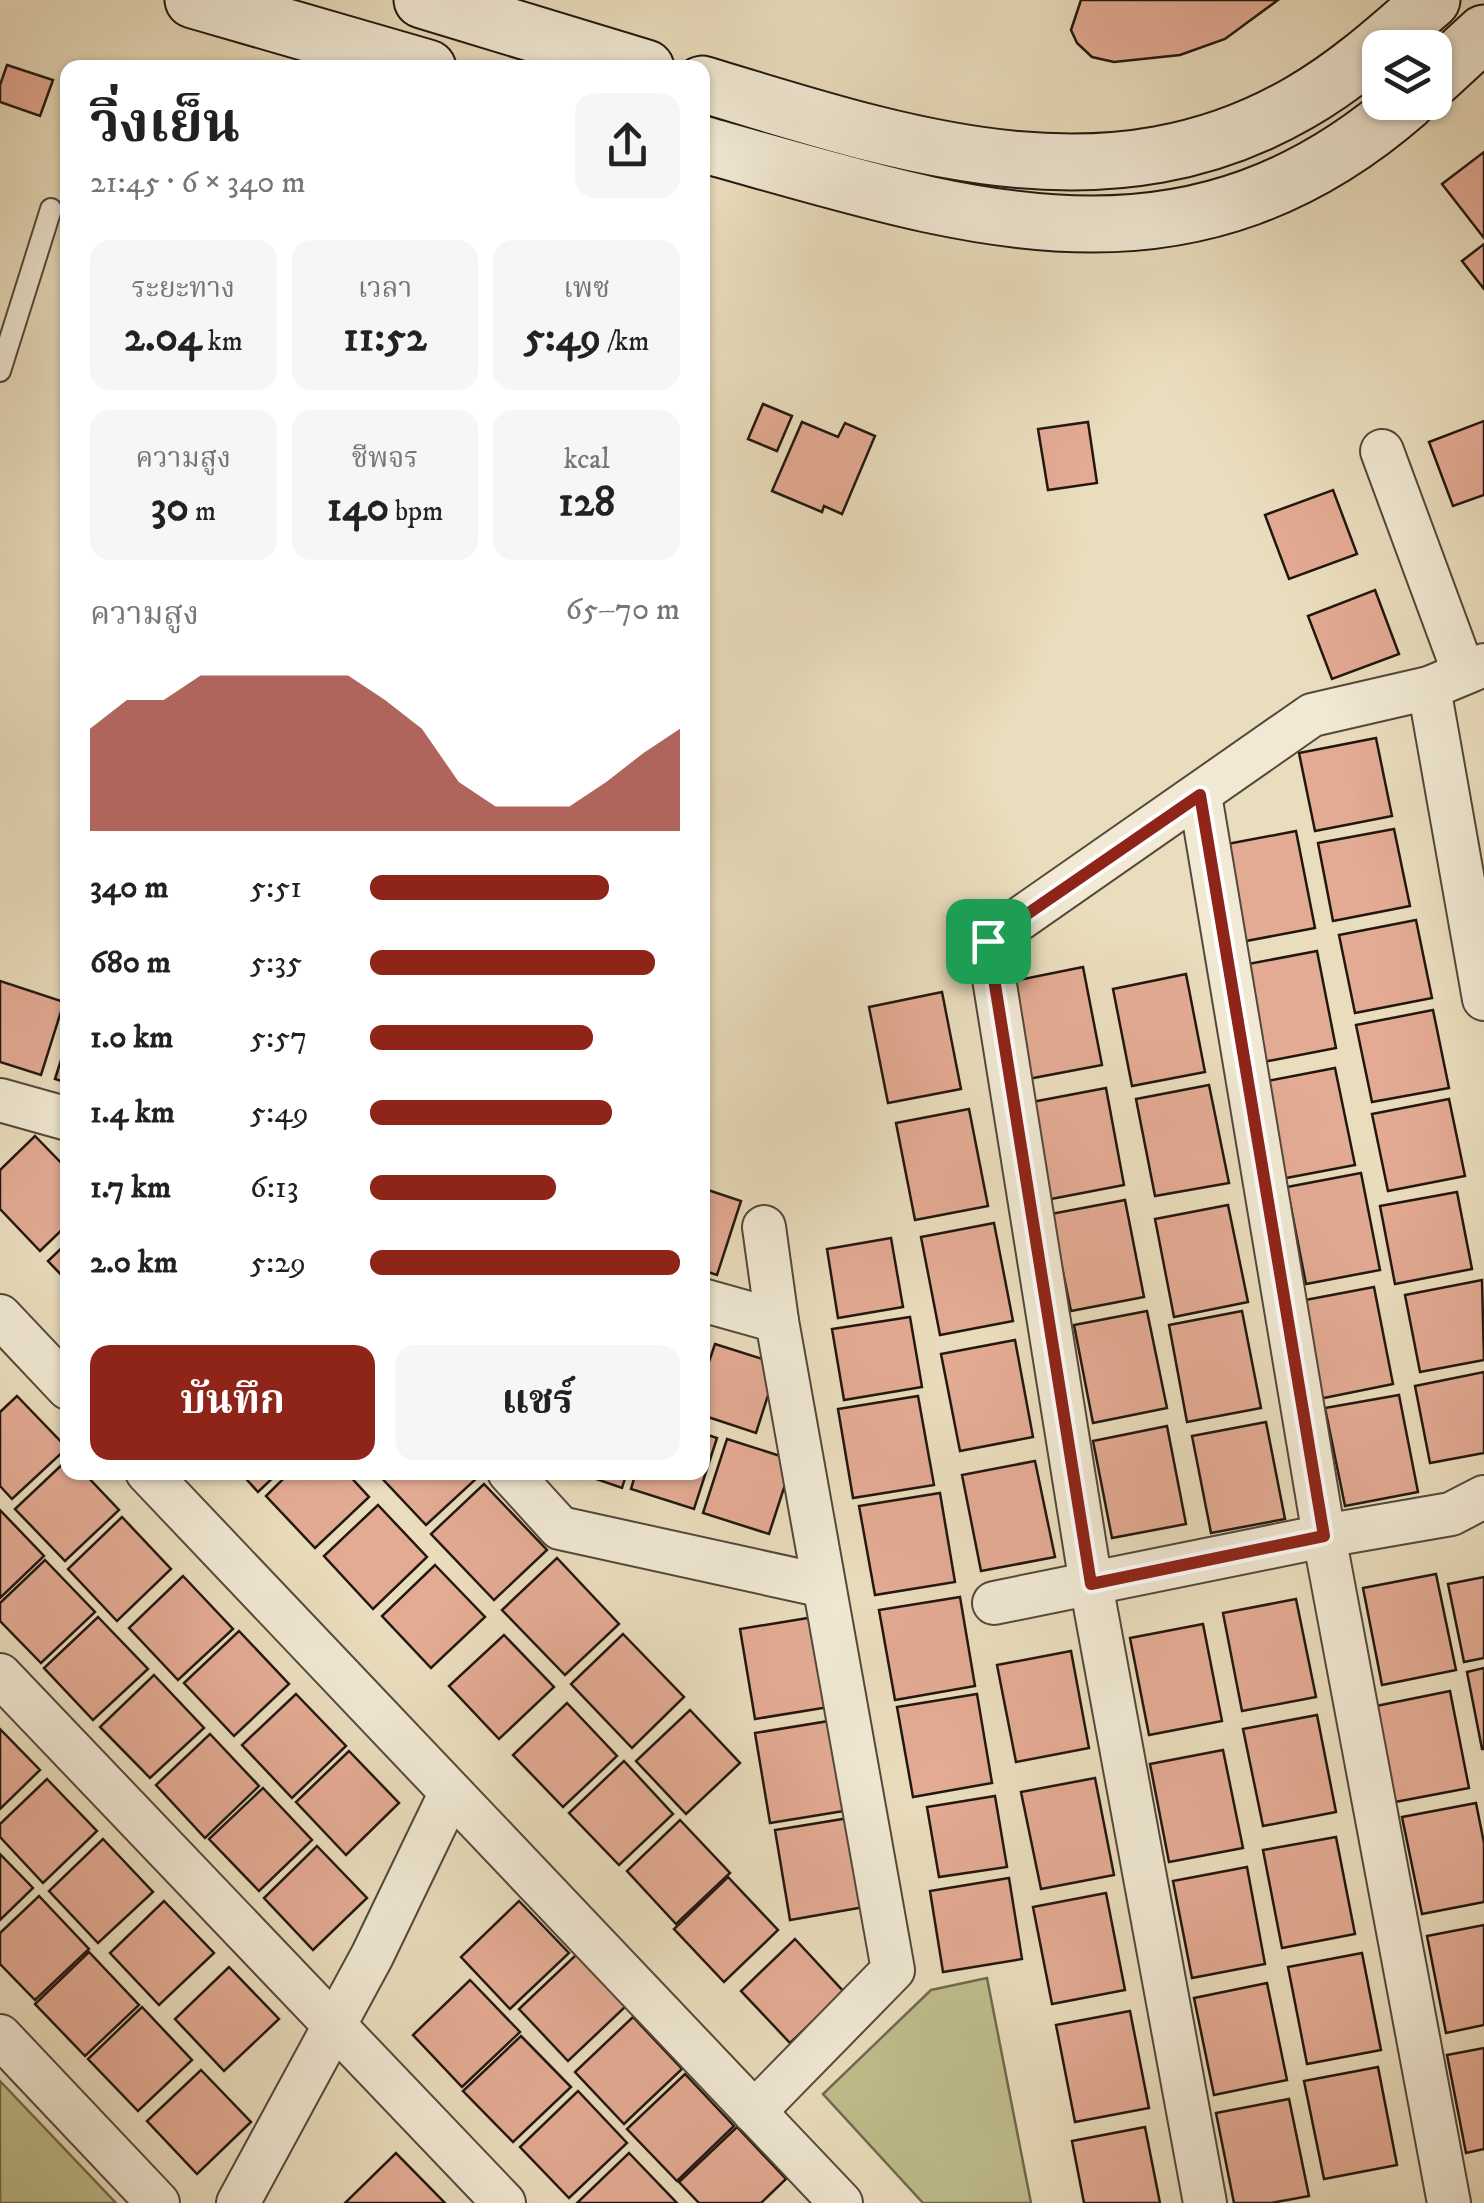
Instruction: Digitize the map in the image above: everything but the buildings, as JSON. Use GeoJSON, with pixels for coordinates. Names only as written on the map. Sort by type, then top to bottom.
{"type":"FeatureCollection","features":[{"type":"Feature","properties":{"kind":"main road"},"geometry":{"type":"LineString","coordinates":[[193,0],[399,60]]}},
{"type":"Feature","properties":{"kind":"main road"},"geometry":{"type":"LineString","coordinates":[[422,0],[620,60]]}},
{"type":"Feature","properties":{"kind":"main road"},"geometry":{"type":"LineString","coordinates":[[710,86],[948,151],[1066,162],[1143,159],[1187,150],[1266,120],[1301,102],[1349,70],[1432,0]]}},
{"type":"Feature","properties":{"kind":"main road"},"geometry":{"type":"LineString","coordinates":[[1452,62],[1484,33]]}},
{"type":"Feature","properties":{"kind":"main road"},"geometry":{"type":"LineString","coordinates":[[710,146],[958,212],[1014,222],[1134,224],[1160,222],[1232,204],[1309,173],[1386,120]]}},
{"type":"Feature","properties":{"kind":"street"},"geometry":{"type":"LineString","coordinates":[[1382,451],[1459,675],[1484,1000]]}},
{"type":"Feature","properties":{"kind":"street"},"geometry":{"type":"LineString","coordinates":[[1205,2203],[1091,1584],[988,941],[1312,715],[1459,675]]}},
{"type":"Feature","properties":{"kind":"street"},"geometry":{"type":"LineString","coordinates":[[1200,795],[1324,1536],[1448,2203]]}},
{"type":"Feature","properties":{"kind":"street"},"geometry":{"type":"LineString","coordinates":[[0,1100],[60,1117]]}},
{"type":"Feature","properties":{"kind":"street"},"geometry":{"type":"LineString","coordinates":[[754,2112],[893,1970],[777,1322],[764,1227]]}},
{"type":"Feature","properties":{"kind":"street"},"geometry":{"type":"LineString","coordinates":[[710,1302],[777,1322]]}},
{"type":"Feature","properties":{"kind":"street"},"geometry":{"type":"LineString","coordinates":[[0,1316],[60,1380]]}},
{"type":"Feature","properties":{"kind":"street"},"geometry":{"type":"LineString","coordinates":[[155,1480],[841,2203]]}},
{"type":"Feature","properties":{"kind":"street"},"geometry":{"type":"LineString","coordinates":[[515,1480],[560,1528],[824,1586]]}},
{"type":"Feature","properties":{"kind":"street"},"geometry":{"type":"LineString","coordinates":[[994,1603],[1451,1514],[1484,1497]]}},
{"type":"Feature","properties":{"kind":"street"},"geometry":{"type":"LineString","coordinates":[[0,1675],[504,2203]]}},
{"type":"Feature","properties":{"kind":"street"},"geometry":{"type":"LineString","coordinates":[[238,2203],[372,1956],[450,1794]]}},
{"type":"Feature","properties":{"kind":"street"},"geometry":{"type":"LineString","coordinates":[[0,2036],[158,2203]]}},
{"type":"Feature","properties":{"kind":"street"},"geometry":{"type":"LineString","coordinates":[[1458,2203],[1484,2191]]}},
{"type":"Feature","properties":{"kind":"lane"},"geometry":{"type":"LineString","coordinates":[[0,371],[51,209]]}},
{"type":"Feature","properties":{"kind":"shaded area"},"geometry":{"type":"Polygon","coordinates":[[[987,1978],[1031,2203],[923,2203],[823,2094],[931,1990],[987,1978]]]}},
{"type":"Feature","properties":{"kind":"shaded area"},"geometry":{"type":"Polygon","coordinates":[[[0,2081],[116,2203],[0,2203],[0,2081]]]}},
{"type":"Feature","properties":{"kind":"route"},"geometry":{"type":"LineString","coordinates":[[1200,795],[1324,1536],[1091,1584],[988,941],[1200,795]]}}]}
